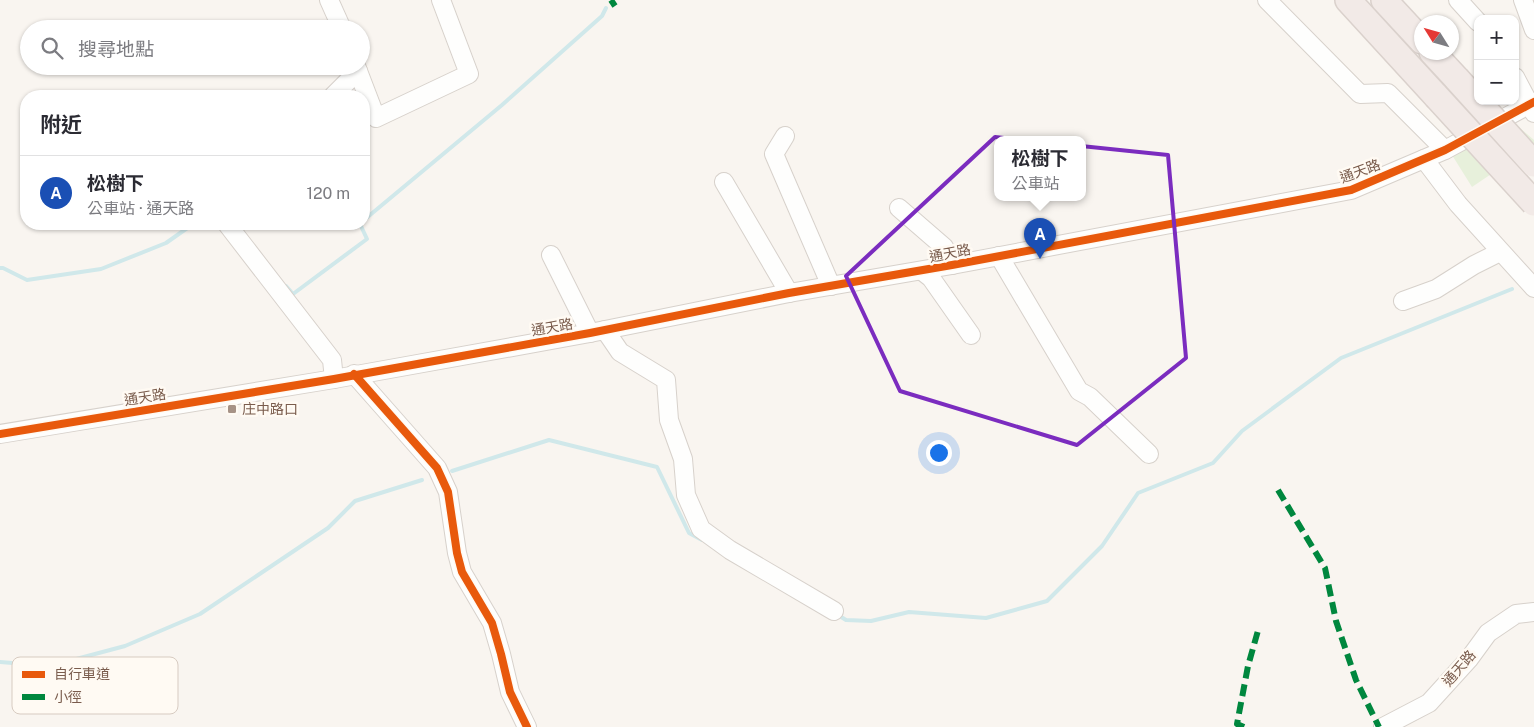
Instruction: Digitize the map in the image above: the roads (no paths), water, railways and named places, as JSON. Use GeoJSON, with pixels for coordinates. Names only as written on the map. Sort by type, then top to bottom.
{"type":"FeatureCollection","features":[{"type":"Feature","properties":{"kind":"highway"},"geometry":{"type":"LineString","coordinates":[[1348,0],[1534,202]]}},
{"type":"Feature","properties":{"kind":"highway"},"geometry":{"type":"LineString","coordinates":[[1384,0],[1414,32]]}},
{"type":"Feature","properties":{"kind":"highway"},"geometry":{"type":"LineString","coordinates":[[1439,60],[1534,164]]}},
{"type":"Feature","properties":{"kind":"street"},"geometry":{"type":"LineString","coordinates":[[329,0],[338,20]]}},
{"type":"Feature","properties":{"kind":"street"},"geometry":{"type":"LineString","coordinates":[[370,103],[376,118],[469,74],[441,0]]}},
{"type":"Feature","properties":{"kind":"street"},"geometry":{"type":"LineString","coordinates":[[1267,0],[1360,94],[1388,92],[1445,150]]}},
{"type":"Feature","properties":{"kind":"street"},"geometry":{"type":"LineString","coordinates":[[1458,0],[1474,18]]}},
{"type":"Feature","properties":{"kind":"street"},"geometry":{"type":"LineString","coordinates":[[1523,0],[1534,30]]}},
{"type":"Feature","properties":{"kind":"street"},"geometry":{"type":"LineString","coordinates":[[338,90],[351,75]]}},
{"type":"Feature","properties":{"kind":"street"},"geometry":{"type":"LineString","coordinates":[[359,75],[365,90]]}},
{"type":"Feature","properties":{"kind":"street"},"geometry":{"type":"LineString","coordinates":[[1519,84],[1532,106]]}},
{"type":"Feature","properties":{"kind":"street","name":"通天路"},"geometry":{"type":"LineString","coordinates":[[0,434],[334,379],[597,332],[789,293],[922,271],[1351,190],[1445,150],[1532,106]]}},
{"type":"Feature","properties":{"kind":"street"},"geometry":{"type":"LineString","coordinates":[[785,136],[774,154],[831,286]]}},
{"type":"Feature","properties":{"kind":"street"},"geometry":{"type":"LineString","coordinates":[[1424,159],[1458,204],[1534,288]]}},
{"type":"Feature","properties":{"kind":"street"},"geometry":{"type":"LineString","coordinates":[[724,182],[789,293]]}},
{"type":"Feature","properties":{"kind":"street"},"geometry":{"type":"LineString","coordinates":[[899,208],[944,247],[952,265]]}},
{"type":"Feature","properties":{"kind":"street"},"geometry":{"type":"LineString","coordinates":[[232,230],[332,360],[334,379]]}},
{"type":"Feature","properties":{"kind":"street"},"geometry":{"type":"LineString","coordinates":[[1403,301],[1436,289],[1474,265],[1500,252]]}},
{"type":"Feature","properties":{"kind":"street"},"geometry":{"type":"LineString","coordinates":[[551,255],[597,332],[620,352],[666,380],[669,420],[683,459],[686,495],[701,529],[730,550],[834,610]]}},
{"type":"Feature","properties":{"kind":"street"},"geometry":{"type":"LineString","coordinates":[[999,256],[1079,392],[1090,397],[1149,454]]}},
{"type":"Feature","properties":{"kind":"street"},"geometry":{"type":"LineString","coordinates":[[922,271],[931,278],[971,334]]}},
{"type":"Feature","properties":{"kind":"street"},"geometry":{"type":"LineString","coordinates":[[354,374],[437,468],[448,492],[457,553],[462,572],[492,622],[510,692],[527,727]]}},
{"type":"Feature","properties":{"kind":"street","name":"通天路"},"geometry":{"type":"LineString","coordinates":[[1383,727],[1429,703],[1468,660],[1488,633],[1516,614],[1534,612]]}},
{"type":"Feature","properties":{"kind":"waterway"},"geometry":{"type":"LineString","coordinates":[[370,215],[502,105],[602,16],[606,8]]}},
{"type":"Feature","properties":{"kind":"waterway"},"geometry":{"type":"LineString","coordinates":[[0,268],[27,280],[101,269],[166,243],[184,230]]}},
{"type":"Feature","properties":{"kind":"waterway"},"geometry":{"type":"LineString","coordinates":[[286,286],[293,294],[367,239],[363,230]]}},
{"type":"Feature","properties":{"kind":"waterway"},"geometry":{"type":"LineString","coordinates":[[838,615],[846,620],[871,621],[909,612],[986,618],[1047,601],[1102,546],[1138,493],[1213,463],[1242,431],[1341,358],[1512,289]]}},
{"type":"Feature","properties":{"kind":"waterway"},"geometry":{"type":"LineString","coordinates":[[452,471],[549,440],[657,467],[689,533],[702,540]]}},
{"type":"Feature","properties":{"kind":"waterway"},"geometry":{"type":"LineString","coordinates":[[84,657],[125,646],[200,614],[328,528],[355,501],[422,480]]}},
{"type":"Feature","properties":{"kind":"waterway"},"geometry":{"type":"LineString","coordinates":[[0,662],[12,663]]}},
{"type":"Feature","properties":{"kind":"place","name":"松樹下"},"geometry":{"type":"Point","coordinates":[1040,259]}},
{"type":"Feature","properties":{"kind":"place","name":"庄中路口"},"geometry":{"type":"Point","coordinates":[232,409]}}]}
